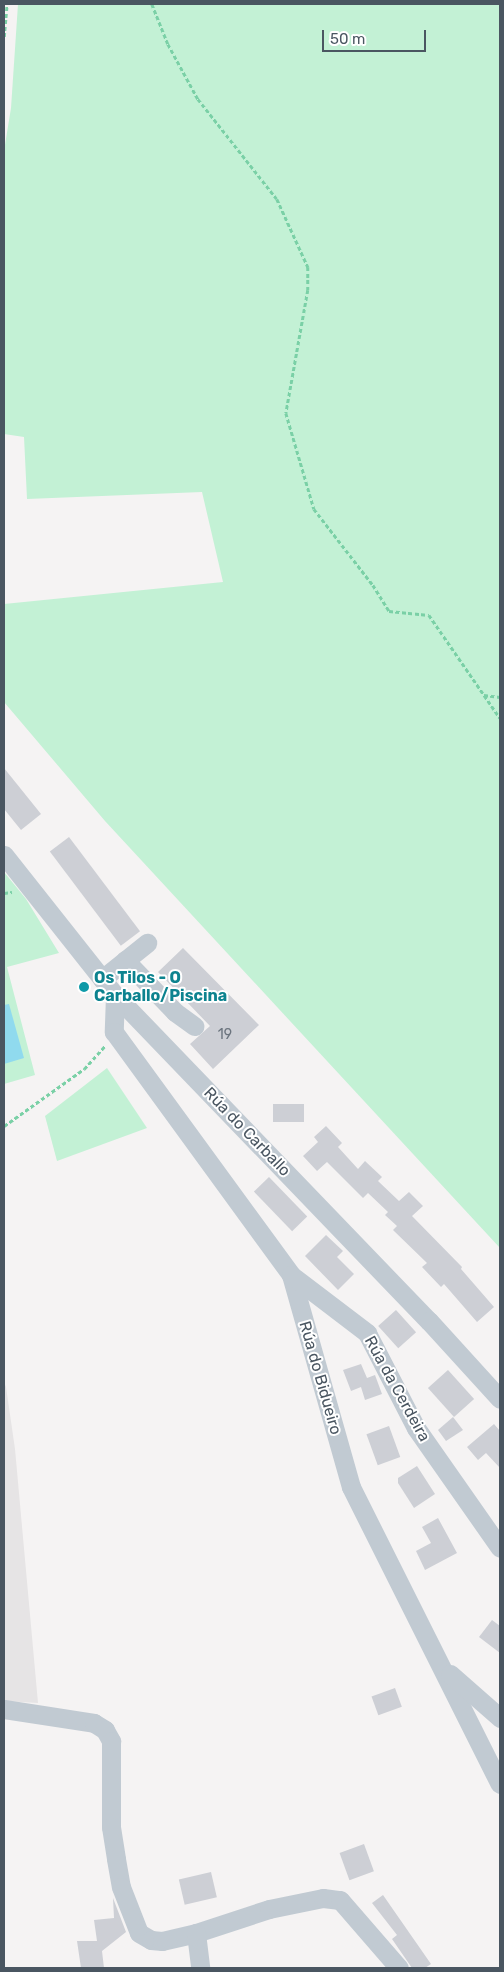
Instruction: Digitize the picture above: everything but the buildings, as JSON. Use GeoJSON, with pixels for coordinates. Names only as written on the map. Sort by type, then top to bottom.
{"type":"FeatureCollection","features":[{"type":"Feature","properties":{"kind":"street","name":"Rúa do Carballo"},"geometry":{"type":"LineString","coordinates":[[4,855],[115,995],[429,1321],[500,1399]]}},
{"type":"Feature","properties":{"kind":"street"},"geometry":{"type":"LineString","coordinates":[[102,979],[147,942]]}},
{"type":"Feature","properties":{"kind":"street"},"geometry":{"type":"LineString","coordinates":[[126,960],[175,1012],[194,1026]]}},
{"type":"Feature","properties":{"kind":"street","name":"Rúa do Bidueiro"},"geometry":{"type":"LineString","coordinates":[[115,995],[114,1032],[291,1276],[351,1488],[500,1784]]}},
{"type":"Feature","properties":{"kind":"street","name":"Rúa da Cerdeira"},"geometry":{"type":"LineString","coordinates":[[291,1276],[360,1326],[370,1337],[416,1428],[500,1548]]}},
{"type":"Feature","properties":{"kind":"street"},"geometry":{"type":"LineString","coordinates":[[442,1668],[500,1718]]}},
{"type":"Feature","properties":{"kind":"street"},"geometry":{"type":"LineString","coordinates":[[4,1709],[94,1723],[105,1730],[111,1741],[111,1827],[116,1859],[121,1887],[139,1934],[151,1940],[162,1941],[196,1933],[269,1909],[323,1898],[340,1900],[399,1968]]}},
{"type":"Feature","properties":{"kind":"street"},"geometry":{"type":"LineString","coordinates":[[196,1933],[200,1968]]}},
{"type":"Feature","properties":{"kind":"path"},"geometry":{"type":"LineString","coordinates":[[4,37],[7,4]]}},
{"type":"Feature","properties":{"kind":"path"},"geometry":{"type":"LineString","coordinates":[[152,4],[168,44],[198,98],[277,199],[308,267],[308,290],[286,414],[314,509],[373,585],[390,611],[428,615],[500,718]]}},
{"type":"Feature","properties":{"kind":"path"},"geometry":{"type":"LineString","coordinates":[[484,695],[500,697]]}},
{"type":"Feature","properties":{"kind":"path"},"geometry":{"type":"LineString","coordinates":[[4,1126],[84,1069],[108,1043],[120,1040]]}},
{"type":"Feature","properties":{"kind":"shaded area"},"geometry":{"type":"Polygon","coordinates":[[[4,1382],[15,1449],[38,1703],[4,1701],[4,1382]]]}},
{"type":"Feature","properties":{"kind":"green space"},"geometry":{"type":"Polygon","coordinates":[[[18,4],[500,4],[500,1248],[105,821],[4,702],[4,604],[223,582],[202,492],[27,499],[24,437],[4,434],[4,151],[11,108],[18,4]]]}},
{"type":"Feature","properties":{"kind":"green space"},"geometry":{"type":"Polygon","coordinates":[[[4,872],[26,899],[59,953],[7,967],[35,1075],[4,1084],[4,872]]]}},
{"type":"Feature","properties":{"kind":"green space"},"geometry":{"type":"Polygon","coordinates":[[[107,1068],[147,1128],[57,1161],[45,1116],[107,1068]]]}},
{"type":"Feature","properties":{"kind":"water"},"geometry":{"type":"Polygon","coordinates":[[[9,1004],[24,1058],[4,1064],[4,1005],[9,1004]]]}},
{"type":"Feature","properties":{"kind":"place","name":"Os Tilos - O Carballo/Piscina"},"geometry":{"type":"Point","coordinates":[84,987]}}]}
